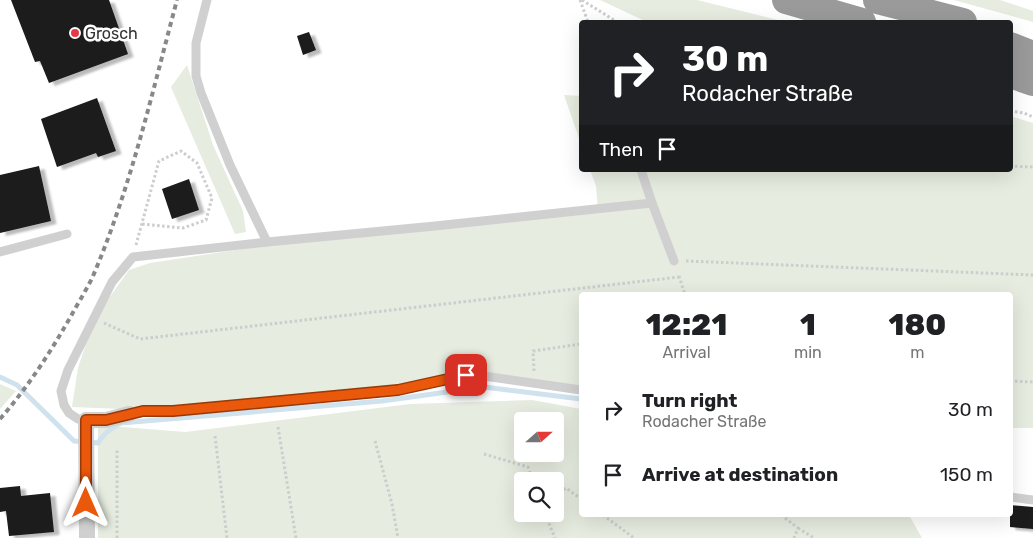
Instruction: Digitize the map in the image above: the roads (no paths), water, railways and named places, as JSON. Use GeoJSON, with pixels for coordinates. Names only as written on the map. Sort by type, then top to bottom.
{"type":"FeatureCollection","features":[{"type":"Feature","properties":{"kind":"highway"},"geometry":{"type":"LineString","coordinates":[[786,0],[855,20]]}},
{"type":"Feature","properties":{"kind":"highway"},"geometry":{"type":"LineString","coordinates":[[877,0],[954,20]]}},
{"type":"Feature","properties":{"kind":"highway"},"geometry":{"type":"LineString","coordinates":[[915,11],[940,20]]}},
{"type":"Feature","properties":{"kind":"highway"},"geometry":{"type":"LineString","coordinates":[[1013,35],[1033,39]]}},
{"type":"Feature","properties":{"kind":"highway"},"geometry":{"type":"LineString","coordinates":[[1013,47],[1033,55]]}},
{"type":"Feature","properties":{"kind":"highway"},"geometry":{"type":"LineString","coordinates":[[1013,75],[1033,82]]}},
{"type":"Feature","properties":{"kind":"street"},"geometry":{"type":"LineString","coordinates":[[86,538],[86,434],[106,420],[130,414]]}},
{"type":"Feature","properties":{"kind":"lane"},"geometry":{"type":"LineString","coordinates":[[206,0],[196,43],[196,76],[230,165],[267,242]]}},
{"type":"Feature","properties":{"kind":"lane"},"geometry":{"type":"LineString","coordinates":[[642,172],[674,261]]}},
{"type":"Feature","properties":{"kind":"lane"},"geometry":{"type":"LineString","coordinates":[[86,434],[78,419],[69,413],[64,405],[61,390],[68,370],[112,282],[133,257],[652,203]]}},
{"type":"Feature","properties":{"kind":"lane"},"geometry":{"type":"LineString","coordinates":[[0,252],[67,234]]}},
{"type":"Feature","properties":{"kind":"lane"},"geometry":{"type":"LineString","coordinates":[[130,414],[143,411],[173,411],[398,390],[466,375],[579,390]]}},
{"type":"Feature","properties":{"kind":"lane"},"geometry":{"type":"LineString","coordinates":[[1013,497],[1033,500]]}},
{"type":"Feature","properties":{"kind":"waterway"},"geometry":{"type":"LineString","coordinates":[[0,377],[17,385],[74,441],[98,443],[102,437],[121,423],[382,401],[484,387],[579,399]]}},
{"type":"Feature","properties":{"kind":"railway"},"geometry":{"type":"LineString","coordinates":[[0,419],[20,395],[47,356],[93,276],[130,174],[177,0]]}},
{"type":"Feature","properties":{"kind":"place","name":"Grosch"},"geometry":{"type":"Point","coordinates":[75,33]}}]}
